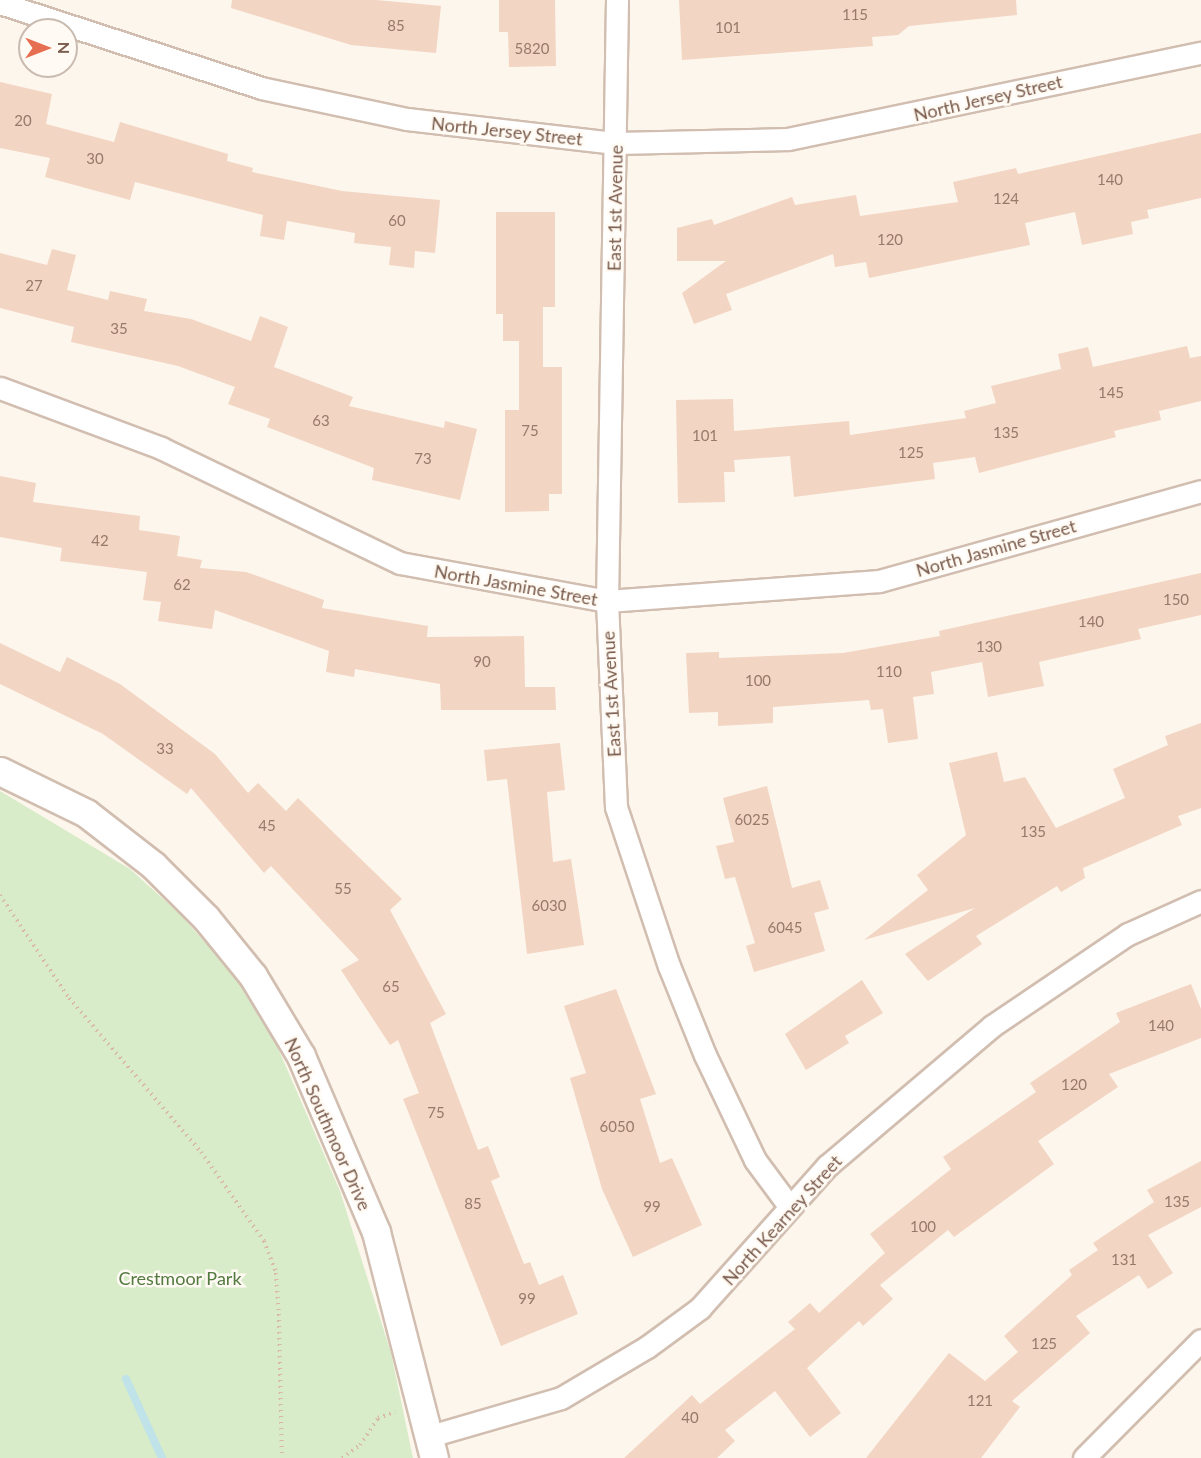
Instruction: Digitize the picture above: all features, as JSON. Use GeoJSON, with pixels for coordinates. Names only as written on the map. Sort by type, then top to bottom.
{"type":"FeatureCollection","features":[{"type":"Feature","properties":{"kind":"street","name":"East 1st Avenue"},"geometry":{"type":"LineString","coordinates":[[617,0],[607,601],[616,807],[669,966],[705,1055],[755,1160],[789,1206]]}},
{"type":"Feature","properties":{"kind":"street","name":"North Jersey Street"},"geometry":{"type":"LineString","coordinates":[[0,3],[272,90],[407,119],[616,143],[788,139],[1201,53]]}},
{"type":"Feature","properties":{"kind":"street","name":"North Jasmine Street"},"geometry":{"type":"LineString","coordinates":[[0,388],[161,448],[400,563],[607,601],[879,581],[1201,491]]}},
{"type":"Feature","properties":{"kind":"street","name":"North Southmoor Drive"},"geometry":{"type":"LineString","coordinates":[[0,771],[86,813],[153,865],[206,918],[253,976],[301,1056],[376,1232],[432,1447]]}},
{"type":"Feature","properties":{"kind":"street","name":"North Kearney Street"},"geometry":{"type":"LineString","coordinates":[[432,1447],[561,1398],[647,1347],[700,1308],[827,1166],[992,1026],[1128,934],[1201,901]]}},
{"type":"Feature","properties":{"kind":"street"},"geometry":{"type":"LineString","coordinates":[[1084,1458],[1201,1340]]}},
{"type":"Feature","properties":{"kind":"path"},"geometry":{"type":"LineString","coordinates":[[0,895],[69,998],[201,1152],[264,1241],[276,1273],[282,1458]]}},
{"type":"Feature","properties":{"kind":"path"},"geometry":{"type":"LineString","coordinates":[[342,1458],[360,1445],[378,1418],[422,1406]]}},
{"type":"Feature","properties":{"kind":"green space","name":"Crestmoor Park"},"geometry":{"type":"Polygon","coordinates":[[[0,791],[130,869],[181,915],[232,973],[274,1039],[340,1191],[391,1353],[413,1458],[0,1458],[0,791]]]}},
{"type":"Feature","properties":{"kind":"building"},"geometry":{"type":"Polygon","coordinates":[[[232,0],[376,0],[441,6],[436,53],[351,45],[231,8],[232,0]]]}},
{"type":"Feature","properties":{"kind":"building"},"geometry":{"type":"Polygon","coordinates":[[[499,0],[555,0],[556,66],[509,67],[508,32],[499,32],[499,0]]]}},
{"type":"Feature","properties":{"kind":"building"},"geometry":{"type":"Polygon","coordinates":[[[679,0],[1016,0],[1017,15],[909,26],[898,35],[872,37],[873,46],[682,60],[679,0]]]}},
{"type":"Feature","properties":{"kind":"building"},"geometry":{"type":"Polygon","coordinates":[[[0,82],[52,94],[46,124],[114,142],[120,122],[228,154],[227,161],[253,168],[252,172],[342,191],[440,200],[435,253],[415,251],[414,268],[389,265],[391,247],[354,243],[355,233],[287,221],[284,240],[260,236],[263,215],[135,182],[130,200],[45,177],[50,158],[0,148],[0,82]]]}},
{"type":"Feature","properties":{"kind":"building"},"geometry":{"type":"Polygon","coordinates":[[[1201,133],[1201,198],[1147,210],[1149,218],[1131,222],[1133,234],[1082,245],[1075,212],[1025,223],[1030,245],[869,278],[866,262],[835,267],[833,254],[726,294],[732,310],[694,324],[682,293],[726,261],[677,261],[677,228],[712,219],[714,225],[792,197],[795,205],[856,195],[860,216],[958,202],[953,182],[1016,168],[1018,174],[1201,133]]]}},
{"type":"Feature","properties":{"kind":"building"},"geometry":{"type":"Polygon","coordinates":[[[496,212],[555,212],[555,307],[543,307],[543,367],[562,367],[562,494],[549,494],[549,511],[505,512],[505,410],[519,410],[519,341],[503,341],[503,314],[496,314],[496,212]]]}},
{"type":"Feature","properties":{"kind":"building"},"geometry":{"type":"Polygon","coordinates":[[[52,249],[76,255],[67,290],[108,300],[110,291],[147,299],[144,311],[191,319],[251,341],[260,316],[288,327],[274,367],[353,397],[349,406],[444,428],[445,421],[477,429],[460,500],[372,480],[374,468],[267,427],[270,419],[228,404],[235,387],[178,366],[71,342],[74,327],[0,308],[0,253],[47,265],[52,249]]]}},
{"type":"Feature","properties":{"kind":"building"},"geometry":{"type":"Polygon","coordinates":[[[1187,346],[1190,358],[1201,356],[1201,401],[1159,411],[1161,420],[1114,431],[1116,437],[979,473],[975,457],[933,463],[935,479],[794,497],[790,456],[734,460],[735,472],[724,472],[725,502],[678,503],[676,400],[733,399],[734,431],[849,421],[850,435],[966,418],[964,411],[996,403],[991,386],[1061,369],[1058,354],[1088,347],[1093,367],[1187,346]]]}},
{"type":"Feature","properties":{"kind":"building"},"geometry":{"type":"Polygon","coordinates":[[[0,476],[36,483],[33,502],[140,516],[139,530],[180,536],[177,556],[202,560],[200,568],[246,572],[324,600],[322,608],[428,626],[427,637],[524,636],[525,687],[555,687],[556,710],[441,710],[440,684],[355,669],[354,677],[326,672],[329,651],[215,610],[212,629],[158,621],[161,602],[143,600],[147,572],[60,561],[62,548],[0,537],[0,476]]]}},
{"type":"Feature","properties":{"kind":"building"},"geometry":{"type":"Polygon","coordinates":[[[1201,573],[1201,615],[1138,629],[1141,639],[1039,662],[1044,686],[988,697],[982,662],[931,672],[934,694],[913,697],[918,739],[888,743],[883,709],[871,710],[869,700],[773,707],[773,723],[718,726],[718,712],[689,713],[686,653],[719,652],[719,658],[843,653],[940,636],[939,631],[1201,573]]]}},
{"type":"Feature","properties":{"kind":"building"},"geometry":{"type":"Polygon","coordinates":[[[0,643],[60,672],[67,657],[120,684],[215,754],[248,793],[258,783],[286,811],[298,798],[402,899],[390,910],[446,1014],[430,1023],[478,1150],[488,1146],[500,1177],[491,1181],[524,1264],[530,1262],[539,1285],[563,1275],[578,1314],[501,1346],[403,1099],[419,1093],[398,1040],[390,1045],[341,970],[359,960],[271,866],[264,873],[191,788],[187,794],[103,734],[0,684],[0,643]]]}},
{"type":"Feature","properties":{"kind":"building"},"geometry":{"type":"Polygon","coordinates":[[[1201,723],[1201,808],[1178,816],[1182,825],[1083,868],[1085,878],[1061,892],[1057,886],[976,936],[982,944],[928,981],[905,954],[975,908],[864,940],[928,890],[917,875],[966,835],[949,763],[997,752],[1004,782],[1025,777],[1056,828],[1125,798],[1113,769],[1168,745],[1165,736],[1201,723]]]}},
{"type":"Feature","properties":{"kind":"building"},"geometry":{"type":"Polygon","coordinates":[[[560,743],[565,790],[547,792],[553,862],[571,859],[584,945],[527,954],[507,779],[487,781],[484,750],[560,743]]]}},
{"type":"Feature","properties":{"kind":"building"},"geometry":{"type":"Polygon","coordinates":[[[767,786],[792,888],[820,880],[829,909],[814,913],[825,951],[754,972],[746,946],[755,943],[735,877],[725,879],[716,846],[734,842],[723,798],[767,786]]]}},
{"type":"Feature","properties":{"kind":"building"},"geometry":{"type":"Polygon","coordinates":[[[862,980],[883,1013],[845,1036],[849,1043],[806,1070],[785,1034],[862,980]]]}},
{"type":"Feature","properties":{"kind":"building"},"geometry":{"type":"Polygon","coordinates":[[[1191,984],[1201,1009],[1201,1038],[1109,1074],[1118,1087],[1038,1141],[1054,1164],[954,1237],[948,1230],[880,1285],[893,1299],[863,1326],[859,1321],[807,1368],[841,1413],[810,1437],[775,1391],[725,1430],[735,1441],[717,1458],[624,1458],[692,1395],[700,1404],[795,1329],[788,1322],[810,1303],[819,1313],[885,1253],[870,1234],[951,1169],[943,1157],[1036,1092],[1030,1083],[1120,1022],[1116,1013],[1191,984]]]}},
{"type":"Feature","properties":{"kind":"building"},"geometry":{"type":"Polygon","coordinates":[[[616,989],[656,1094],[640,1099],[660,1163],[672,1158],[702,1225],[633,1257],[602,1189],[570,1078],[586,1073],[564,1006],[616,989]]]}},
{"type":"Feature","properties":{"kind":"building"},"geometry":{"type":"Polygon","coordinates":[[[1201,1161],[1201,1207],[1148,1235],[1173,1273],[1148,1289],[1139,1275],[1076,1316],[1090,1333],[1012,1401],[1020,1407],[981,1458],[866,1458],[949,1353],[985,1381],[1018,1352],[1004,1336],[1072,1275],[1069,1270],[1098,1250],[1093,1243],[1154,1202],[1147,1190],[1201,1161]]]}},
{"type":"Feature","properties":{"kind":"waterway"},"geometry":{"type":"LineString","coordinates":[[126,1379],[162,1458]]}}]}
